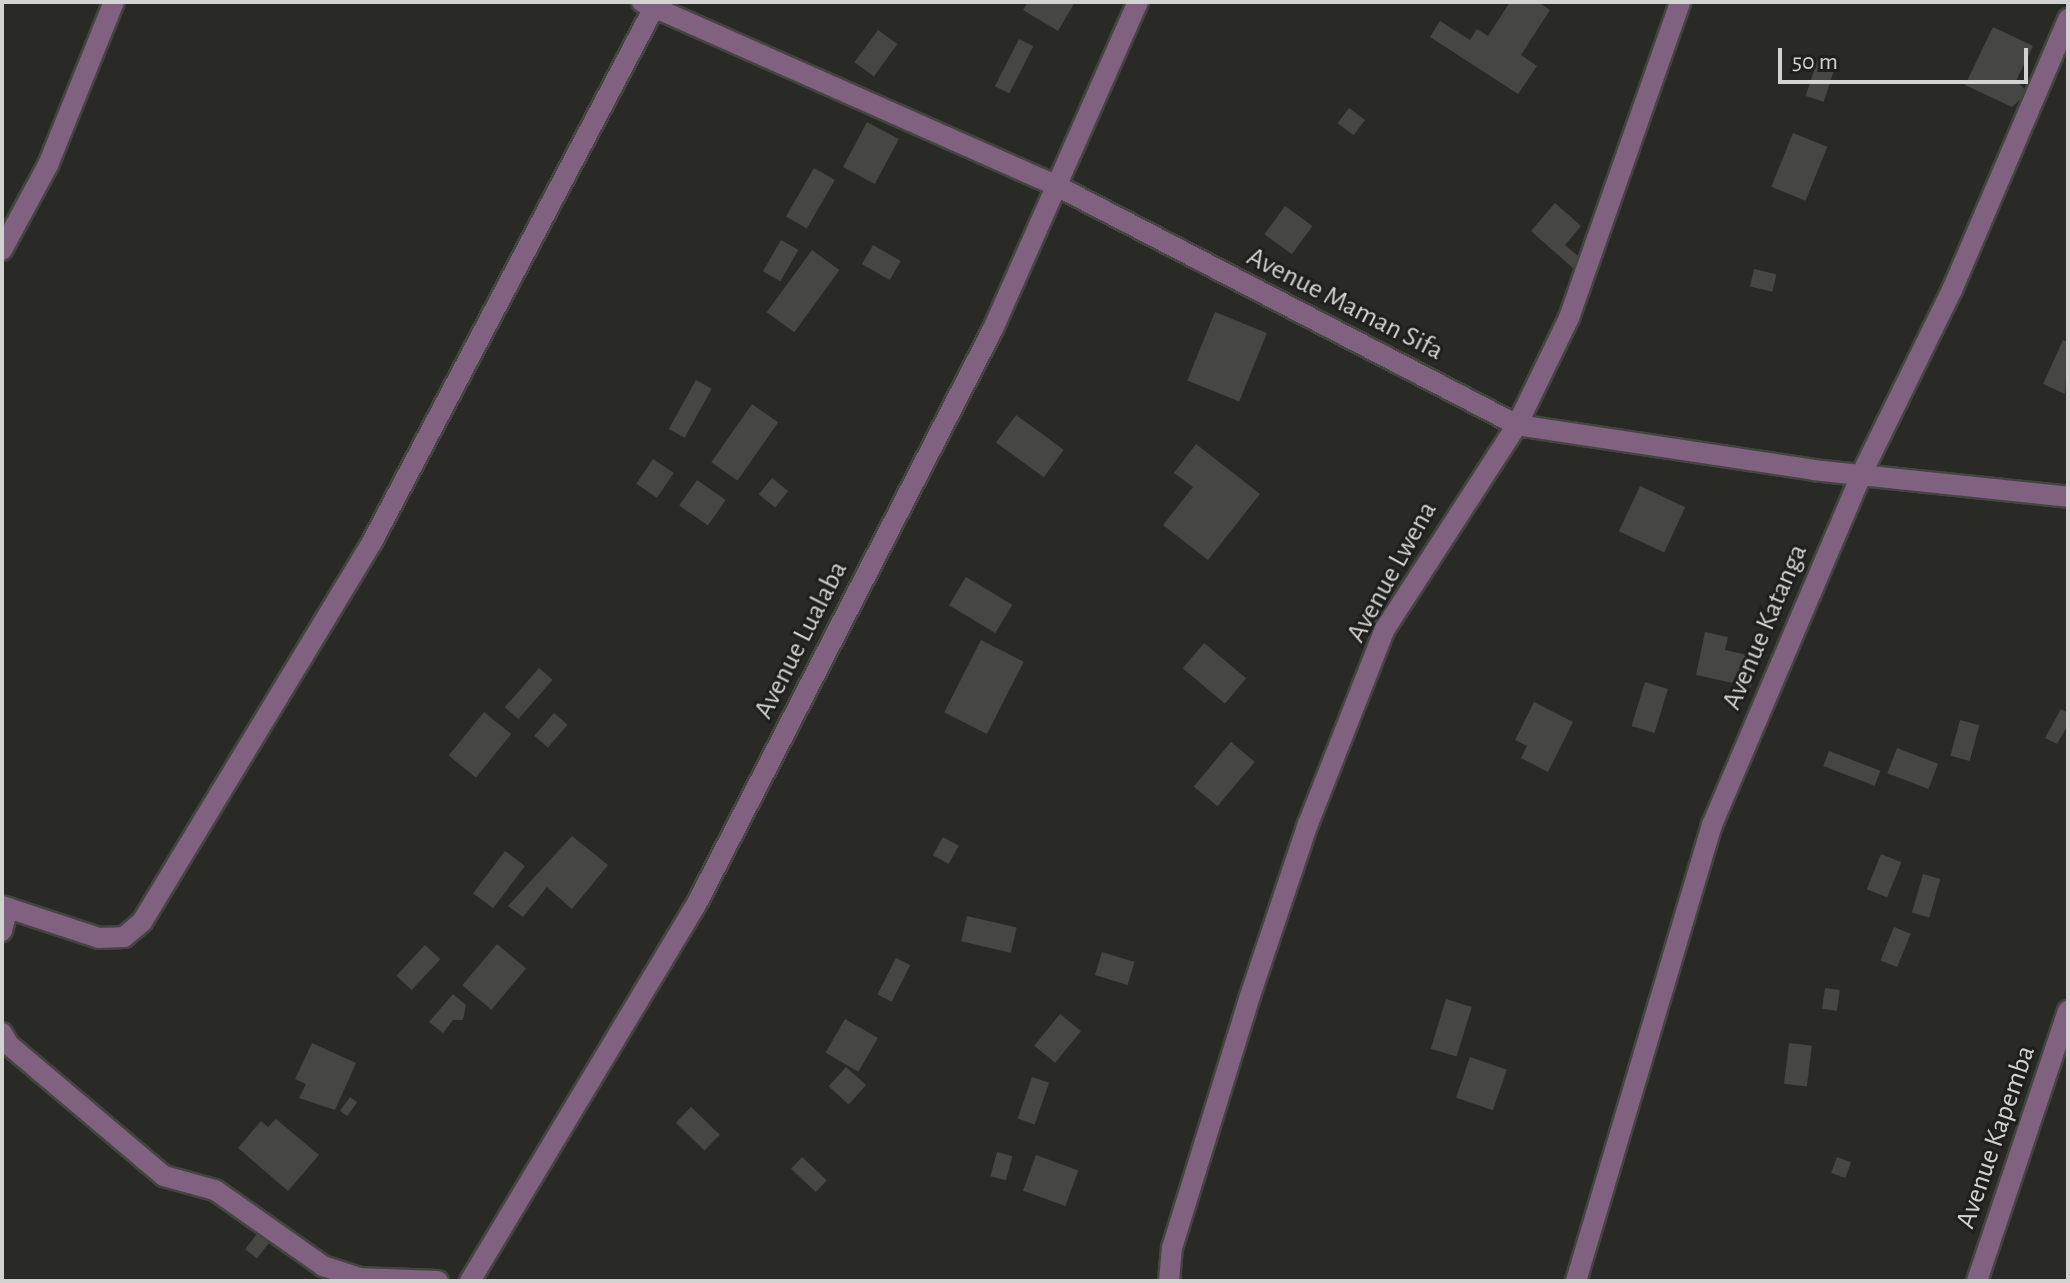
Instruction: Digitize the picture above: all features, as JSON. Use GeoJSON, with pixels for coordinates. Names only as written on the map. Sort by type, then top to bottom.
{"type":"FeatureCollection","features":[{"type":"Feature","properties":{"kind":"street"},"geometry":{"type":"LineString","coordinates":[[2,250],[48,165],[114,2]]}},
{"type":"Feature","properties":{"kind":"street","name":"Avenue Lualaba"},"geometry":{"type":"LineString","coordinates":[[470,1281],[695,907],[993,329],[1138,2]]}},
{"type":"Feature","properties":{"kind":"street","name":"Avenue Lwena"},"geometry":{"type":"LineString","coordinates":[[1169,1281],[1172,1248],[1250,996],[1308,824],[1385,629],[1517,425],[1569,318],[1680,2]]}},
{"type":"Feature","properties":{"kind":"street"},"geometry":{"type":"LineString","coordinates":[[2,931],[5,907],[99,938],[124,937],[142,922],[371,544],[651,4]]}},
{"type":"Feature","properties":{"kind":"street","name":"Avenue Maman Sifa"},"geometry":{"type":"LineString","coordinates":[[651,4],[1057,186],[1517,425],[1861,475],[2068,497]]}},
{"type":"Feature","properties":{"kind":"street","name":"Avenue Katanga"},"geometry":{"type":"LineString","coordinates":[[1576,1281],[1712,825],[1861,475],[1952,290],[2068,19]]}},
{"type":"Feature","properties":{"kind":"street","name":"Avenue Kapemba"},"geometry":{"type":"LineString","coordinates":[[1977,1281],[2068,1011]]}},
{"type":"Feature","properties":{"kind":"street"},"geometry":{"type":"LineString","coordinates":[[2,1033],[9,1045],[164,1176],[215,1190],[323,1266],[359,1278],[438,1281]]}},
{"type":"Feature","properties":{"kind":"building"},"geometry":{"type":"Polygon","coordinates":[[[1028,2],[1075,2],[1058,31],[1023,10],[1028,2]]]}},
{"type":"Feature","properties":{"kind":"building"},"geometry":{"type":"Polygon","coordinates":[[[1510,2],[1538,2],[1550,10],[1521,55],[1537,66],[1518,94],[1430,37],[1440,21],[1470,40],[1477,29],[1488,36],[1510,2]]]}},
{"type":"Feature","properties":{"kind":"building"},"geometry":{"type":"Polygon","coordinates":[[[1993,27],[2033,46],[2016,81],[2028,92],[2012,107],[1965,85],[1993,27]]]}},
{"type":"Feature","properties":{"kind":"building"},"geometry":{"type":"Polygon","coordinates":[[[878,30],[897,44],[874,76],[854,62],[878,30]]]}},
{"type":"Feature","properties":{"kind":"building"},"geometry":{"type":"Polygon","coordinates":[[[1019,39],[1033,46],[1009,93],[995,86],[1019,39]]]}},
{"type":"Feature","properties":{"kind":"building"},"geometry":{"type":"Polygon","coordinates":[[[1819,55],[1837,61],[1824,102],[1806,96],[1819,55]]]}},
{"type":"Feature","properties":{"kind":"building"},"geometry":{"type":"Polygon","coordinates":[[[1349,108],[1365,120],[1354,135],[1338,123],[1349,108]]]}},
{"type":"Feature","properties":{"kind":"building"},"geometry":{"type":"Polygon","coordinates":[[[867,122],[899,139],[875,184],[843,167],[867,122]]]}},
{"type":"Feature","properties":{"kind":"building"},"geometry":{"type":"Polygon","coordinates":[[[1793,133],[1827,147],[1806,201],[1771,187],[1793,133]]]}},
{"type":"Feature","properties":{"kind":"building"},"geometry":{"type":"Polygon","coordinates":[[[814,168],[835,180],[807,228],[786,216],[814,168]]]}},
{"type":"Feature","properties":{"kind":"building"},"geometry":{"type":"Polygon","coordinates":[[[1555,203],[1581,226],[1565,245],[1583,260],[1575,270],[1531,231],[1555,203]]]}},
{"type":"Feature","properties":{"kind":"building"},"geometry":{"type":"Polygon","coordinates":[[[1285,206],[1313,226],[1292,254],[1264,234],[1285,206]]]}},
{"type":"Feature","properties":{"kind":"building"},"geometry":{"type":"Polygon","coordinates":[[[781,240],[798,250],[780,281],[763,271],[781,240]]]}},
{"type":"Feature","properties":{"kind":"building"},"geometry":{"type":"Polygon","coordinates":[[[873,245],[901,261],[890,280],[862,264],[873,245]]]}},
{"type":"Feature","properties":{"kind":"building"},"geometry":{"type":"Polygon","coordinates":[[[812,250],[840,270],[794,332],[767,312],[812,250]]]}},
{"type":"Feature","properties":{"kind":"building"},"geometry":{"type":"Polygon","coordinates":[[[1754,269],[1776,274],[1772,292],[1750,287],[1754,269]]]}},
{"type":"Feature","properties":{"kind":"building"},"geometry":{"type":"Polygon","coordinates":[[[1215,312],[1267,333],[1239,402],[1187,381],[1215,312]]]}},
{"type":"Feature","properties":{"kind":"building"},"geometry":{"type":"Polygon","coordinates":[[[2063,340],[2068,342],[2065,394],[2043,384],[2063,340]]]}},
{"type":"Feature","properties":{"kind":"building"},"geometry":{"type":"Polygon","coordinates":[[[696,380],[712,389],[685,438],[669,429],[696,380]]]}},
{"type":"Feature","properties":{"kind":"building"},"geometry":{"type":"Polygon","coordinates":[[[752,404],[778,422],[737,481],[711,462],[752,404]]]}},
{"type":"Feature","properties":{"kind":"building"},"geometry":{"type":"Polygon","coordinates":[[[1016,415],[1064,450],[1044,477],[996,443],[1016,415]]]}},
{"type":"Feature","properties":{"kind":"building"},"geometry":{"type":"Polygon","coordinates":[[[1196,444],[1260,494],[1208,560],[1163,525],[1193,487],[1174,473],[1196,444]]]}},
{"type":"Feature","properties":{"kind":"building"},"geometry":{"type":"Polygon","coordinates":[[[653,459],[674,473],[657,498],[636,484],[653,459]]]}},
{"type":"Feature","properties":{"kind":"building"},"geometry":{"type":"Polygon","coordinates":[[[772,478],[788,491],[775,508],[759,494],[772,478]]]}},
{"type":"Feature","properties":{"kind":"building"},"geometry":{"type":"Polygon","coordinates":[[[697,480],[726,500],[708,525],[679,505],[697,480]]]}},
{"type":"Feature","properties":{"kind":"building"},"geometry":{"type":"Polygon","coordinates":[[[1640,486],[1685,507],[1664,552],[1619,531],[1640,486]]]}},
{"type":"Feature","properties":{"kind":"building"},"geometry":{"type":"Polygon","coordinates":[[[966,577],[1012,605],[995,633],[949,605],[966,577]]]}},
{"type":"Feature","properties":{"kind":"building"},"geometry":{"type":"Polygon","coordinates":[[[1705,632],[1728,637],[1725,650],[1757,657],[1751,687],[1696,675],[1705,632]]]}},
{"type":"Feature","properties":{"kind":"building"},"geometry":{"type":"Polygon","coordinates":[[[981,640],[1024,662],[987,734],[944,712],[981,640]]]}},
{"type":"Feature","properties":{"kind":"building"},"geometry":{"type":"Polygon","coordinates":[[[1204,643],[1246,678],[1225,704],[1183,668],[1204,643]]]}},
{"type":"Feature","properties":{"kind":"building"},"geometry":{"type":"Polygon","coordinates":[[[539,668],[553,680],[518,719],[505,707],[539,668]]]}},
{"type":"Feature","properties":{"kind":"building"},"geometry":{"type":"Polygon","coordinates":[[[1645,682],[1668,689],[1655,733],[1632,726],[1645,682]]]}},
{"type":"Feature","properties":{"kind":"building"},"geometry":{"type":"Polygon","coordinates":[[[1534,702],[1573,722],[1548,772],[1521,758],[1527,746],[1515,740],[1534,702]]]}},
{"type":"Feature","properties":{"kind":"building"},"geometry":{"type":"Polygon","coordinates":[[[2061,709],[2068,713],[2068,725],[2057,744],[2045,738],[2061,709]]]}},
{"type":"Feature","properties":{"kind":"building"},"geometry":{"type":"Polygon","coordinates":[[[484,712],[511,734],[476,778],[449,756],[484,712]]]}},
{"type":"Feature","properties":{"kind":"building"},"geometry":{"type":"Polygon","coordinates":[[[554,713],[568,725],[548,747],[534,736],[554,713]]]}},
{"type":"Feature","properties":{"kind":"building"},"geometry":{"type":"Polygon","coordinates":[[[1960,720],[1979,725],[1970,761],[1950,756],[1960,720]]]}},
{"type":"Feature","properties":{"kind":"building"},"geometry":{"type":"Polygon","coordinates":[[[1231,742],[1255,762],[1217,806],[1194,786],[1231,742]]]}},
{"type":"Feature","properties":{"kind":"building"},"geometry":{"type":"Polygon","coordinates":[[[1897,748],[1938,764],[1928,789],[1887,773],[1897,748]]]}},
{"type":"Feature","properties":{"kind":"building"},"geometry":{"type":"Polygon","coordinates":[[[1829,751],[1880,771],[1875,786],[1823,766],[1829,751]]]}},
{"type":"Feature","properties":{"kind":"building"},"geometry":{"type":"Polygon","coordinates":[[[572,836],[608,865],[572,909],[547,887],[523,917],[508,906],[572,836]]]}},
{"type":"Feature","properties":{"kind":"building"},"geometry":{"type":"Polygon","coordinates":[[[943,837],[959,846],[949,864],[933,855],[943,837]]]}},
{"type":"Feature","properties":{"kind":"building"},"geometry":{"type":"Polygon","coordinates":[[[505,851],[525,866],[493,908],[473,893],[505,851]]]}},
{"type":"Feature","properties":{"kind":"building"},"geometry":{"type":"Polygon","coordinates":[[[1881,854],[1901,862],[1887,897],[1867,889],[1881,854]]]}},
{"type":"Feature","properties":{"kind":"building"},"geometry":{"type":"Polygon","coordinates":[[[1923,874],[1940,879],[1929,917],[1912,912],[1923,874]]]}},
{"type":"Feature","properties":{"kind":"building"},"geometry":{"type":"Polygon","coordinates":[[[967,916],[1017,927],[1011,953],[961,941],[967,916]]]}},
{"type":"Feature","properties":{"kind":"building"},"geometry":{"type":"Polygon","coordinates":[[[1894,927],[1911,934],[1897,967],[1881,960],[1894,927]]]}},
{"type":"Feature","properties":{"kind":"building"},"geometry":{"type":"Polygon","coordinates":[[[497,944],[526,968],[491,1010],[462,985],[497,944]]]}},
{"type":"Feature","properties":{"kind":"building"},"geometry":{"type":"Polygon","coordinates":[[[425,945],[440,959],[412,990],[396,976],[425,945]]]}},
{"type":"Feature","properties":{"kind":"building"},"geometry":{"type":"Polygon","coordinates":[[[1102,952],[1135,962],[1127,985],[1095,975],[1102,952]]]}},
{"type":"Feature","properties":{"kind":"building"},"geometry":{"type":"Polygon","coordinates":[[[896,958],[910,965],[892,1002],[877,995],[896,958]]]}},
{"type":"Feature","properties":{"kind":"building"},"geometry":{"type":"Polygon","coordinates":[[[1825,988],[1840,990],[1837,1011],[1822,1009],[1825,988]]]}},
{"type":"Feature","properties":{"kind":"building"},"geometry":{"type":"Polygon","coordinates":[[[453,994],[466,1005],[463,1020],[453,1020],[443,1033],[429,1022],[453,994]]]}},
{"type":"Feature","properties":{"kind":"building"},"geometry":{"type":"Polygon","coordinates":[[[1446,999],[1472,1007],[1457,1057],[1431,1049],[1446,999]]]}},
{"type":"Feature","properties":{"kind":"building"},"geometry":{"type":"Polygon","coordinates":[[[1060,1014],[1081,1031],[1055,1063],[1034,1046],[1060,1014]]]}},
{"type":"Feature","properties":{"kind":"building"},"geometry":{"type":"Polygon","coordinates":[[[845,1019],[878,1038],[858,1072],[826,1053],[845,1019]]]}},
{"type":"Feature","properties":{"kind":"building"},"geometry":{"type":"Polygon","coordinates":[[[312,1043],[356,1063],[335,1110],[299,1098],[306,1084],[295,1079],[312,1043]]]}},
{"type":"Feature","properties":{"kind":"building"},"geometry":{"type":"Polygon","coordinates":[[[1789,1043],[1812,1046],[1807,1086],[1784,1084],[1789,1043]]]}},
{"type":"Feature","properties":{"kind":"building"},"geometry":{"type":"Polygon","coordinates":[[[1470,1057],[1507,1070],[1493,1110],[1456,1098],[1470,1057]]]}},
{"type":"Feature","properties":{"kind":"building"},"geometry":{"type":"Polygon","coordinates":[[[846,1067],[866,1085],[849,1104],[829,1086],[846,1067]]]}},
{"type":"Feature","properties":{"kind":"building"},"geometry":{"type":"Polygon","coordinates":[[[1032,1077],[1049,1083],[1035,1124],[1018,1119],[1032,1077]]]}},
{"type":"Feature","properties":{"kind":"building"},"geometry":{"type":"Polygon","coordinates":[[[350,1097],[357,1102],[347,1116],[340,1111],[350,1097]]]}},
{"type":"Feature","properties":{"kind":"building"},"geometry":{"type":"Polygon","coordinates":[[[691,1107],[720,1135],[704,1151],[676,1123],[691,1107]]]}},
{"type":"Feature","properties":{"kind":"building"},"geometry":{"type":"Polygon","coordinates":[[[276,1119],[319,1155],[288,1191],[238,1148],[261,1121],[268,1127],[276,1119]]]}},
{"type":"Feature","properties":{"kind":"building"},"geometry":{"type":"Polygon","coordinates":[[[997,1152],[1012,1156],[1006,1180],[991,1176],[997,1152]]]}},
{"type":"Feature","properties":{"kind":"building"},"geometry":{"type":"Polygon","coordinates":[[[1036,1155],[1078,1170],[1065,1206],[1023,1191],[1036,1155]]]}},
{"type":"Feature","properties":{"kind":"building"},"geometry":{"type":"Polygon","coordinates":[[[802,1157],[827,1180],[816,1192],[791,1169],[802,1157]]]}},
{"type":"Feature","properties":{"kind":"building"},"geometry":{"type":"Polygon","coordinates":[[[1837,1157],[1851,1162],[1845,1178],[1831,1173],[1837,1157]]]}},
{"type":"Feature","properties":{"kind":"building"},"geometry":{"type":"Polygon","coordinates":[[[259,1231],[271,1240],[257,1258],[245,1249],[259,1231]]]}}]}
